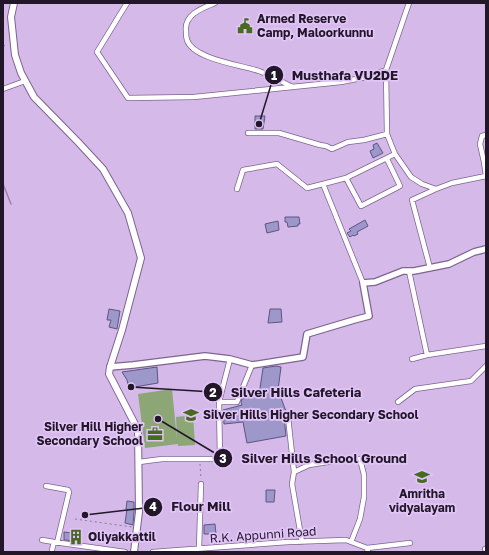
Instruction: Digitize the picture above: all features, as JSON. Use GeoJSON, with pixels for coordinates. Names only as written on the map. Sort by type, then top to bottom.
{"type":"FeatureCollection","features":[{"type":"Feature","properties":{"kind":"main road"},"geometry":{"type":"LineString","coordinates":[[14,3],[11,17],[15,55],[20,74],[34,97],[103,169],[128,213],[141,258],[109,374],[138,430],[139,512],[134,552]]}},
{"type":"Feature","properties":{"kind":"street"},"geometry":{"type":"LineString","coordinates":[[127,3],[97,52],[128,98],[194,97],[292,87],[354,80],[386,70]]}},
{"type":"Feature","properties":{"kind":"street"},"geometry":{"type":"LineString","coordinates":[[215,3],[196,12],[190,18],[186,28],[187,41],[194,50],[214,59],[259,71],[292,87]]}},
{"type":"Feature","properties":{"kind":"street"},"geometry":{"type":"LineString","coordinates":[[409,3],[386,70],[387,134],[395,154],[411,177],[422,184],[436,189]]}},
{"type":"Feature","properties":{"kind":"street"},"geometry":{"type":"LineString","coordinates":[[3,89],[25,81]]}},
{"type":"Feature","properties":{"kind":"street"},"geometry":{"type":"LineString","coordinates":[[248,133],[278,133],[332,149],[348,142],[364,140],[387,134]]}},
{"type":"Feature","properties":{"kind":"street"},"geometry":{"type":"LineString","coordinates":[[430,268],[412,200],[452,183],[486,177],[480,144],[482,136],[486,135]]}},
{"type":"Feature","properties":{"kind":"street"},"geometry":{"type":"LineString","coordinates":[[237,189],[243,170],[277,164],[307,188],[346,178],[395,154]]}},
{"type":"Feature","properties":{"kind":"street"},"geometry":{"type":"LineString","coordinates":[[346,178],[361,206],[400,186],[387,159]]}},
{"type":"Feature","properties":{"kind":"street"},"geometry":{"type":"LineString","coordinates":[[110,366],[133,365],[205,356],[230,359],[252,365],[303,357],[307,334],[369,316],[363,283],[323,184]]}},
{"type":"Feature","properties":{"kind":"street"},"geometry":{"type":"LineString","coordinates":[[363,283],[375,282],[403,271],[414,271],[449,264],[474,252],[486,249]]}},
{"type":"Feature","properties":{"kind":"street"},"geometry":{"type":"LineString","coordinates":[[408,271],[427,355]]}},
{"type":"Feature","properties":{"kind":"street"},"geometry":{"type":"LineString","coordinates":[[412,358],[486,346]]}},
{"type":"Feature","properties":{"kind":"street"},"geometry":{"type":"LineString","coordinates":[[138,462],[220,459],[219,402],[230,359]]}},
{"type":"Feature","properties":{"kind":"street"},"geometry":{"type":"LineString","coordinates":[[219,402],[238,402],[252,365]]}},
{"type":"Feature","properties":{"kind":"street"},"geometry":{"type":"LineString","coordinates":[[398,402],[415,389],[471,381],[486,366]]}},
{"type":"Feature","properties":{"kind":"street"},"geometry":{"type":"LineString","coordinates":[[288,416],[294,472],[292,484],[302,542]]}},
{"type":"Feature","properties":{"kind":"street"},"geometry":{"type":"LineString","coordinates":[[294,472],[309,465],[346,459],[376,458]]}},
{"type":"Feature","properties":{"kind":"street"},"geometry":{"type":"LineString","coordinates":[[351,542],[360,519],[364,497],[364,475],[360,459]]}},
{"type":"Feature","properties":{"kind":"street"},"geometry":{"type":"LineString","coordinates":[[199,549],[201,484]]}},
{"type":"Feature","properties":{"kind":"street"},"geometry":{"type":"LineString","coordinates":[[46,486],[68,490],[69,492],[52,550]]}},
{"type":"Feature","properties":{"kind":"street"},"geometry":{"type":"LineString","coordinates":[[42,540],[125,552]]}},
{"type":"Feature","properties":{"kind":"street","name":"R.K. Appunni Road"},"geometry":{"type":"LineString","coordinates":[[153,552],[214,547],[346,540],[368,550]]}},
{"type":"Feature","properties":{"kind":"street"},"geometry":{"type":"LineString","coordinates":[[368,550],[410,543]]}},
{"type":"Feature","properties":{"kind":"path"},"geometry":{"type":"LineString","coordinates":[[200,459],[201,484]]}},
{"type":"Feature","properties":{"kind":"path"},"geometry":{"type":"LineString","coordinates":[[75,519],[137,528]]}},
{"type":"Feature","properties":{"kind":"green space"},"geometry":{"type":"Polygon","coordinates":[[[172,389],[177,439],[176,417],[193,415],[195,445],[178,446],[178,444],[145,448],[138,394],[172,389]]]}},
{"type":"Feature","properties":{"kind":"building"},"geometry":{"type":"Polygon","coordinates":[[[255,116],[265,116],[263,129],[255,129],[255,116]]]}},
{"type":"Feature","properties":{"kind":"building"},"geometry":{"type":"Polygon","coordinates":[[[377,143],[383,153],[373,158],[370,151],[374,149],[373,145],[377,143]]]}},
{"type":"Feature","properties":{"kind":"building"},"geometry":{"type":"Polygon","coordinates":[[[285,217],[299,217],[300,224],[298,224],[298,226],[288,227],[287,222],[285,222],[285,217]]]}},
{"type":"Feature","properties":{"kind":"building"},"geometry":{"type":"Polygon","coordinates":[[[365,220],[368,226],[357,232],[358,234],[350,237],[347,233],[351,231],[349,229],[365,220]]]}},
{"type":"Feature","properties":{"kind":"building"},"geometry":{"type":"Polygon","coordinates":[[[278,221],[279,230],[267,233],[265,224],[278,221]]]}},
{"type":"Feature","properties":{"kind":"building"},"geometry":{"type":"Polygon","coordinates":[[[109,309],[120,311],[117,329],[109,327],[111,320],[107,320],[109,309]]]}},
{"type":"Feature","properties":{"kind":"building"},"geometry":{"type":"Polygon","coordinates":[[[270,309],[281,309],[282,322],[268,323],[270,309]]]}},
{"type":"Feature","properties":{"kind":"building"},"geometry":{"type":"Polygon","coordinates":[[[276,366],[281,367],[278,390],[287,414],[284,417],[286,436],[247,443],[243,422],[224,424],[223,410],[242,405],[242,399],[259,395],[263,368],[276,366]]]}},
{"type":"Feature","properties":{"kind":"building"},"geometry":{"type":"Polygon","coordinates":[[[157,367],[158,383],[129,388],[127,380],[122,372],[157,367]]]}},
{"type":"Feature","properties":{"kind":"building"},"geometry":{"type":"Polygon","coordinates":[[[266,490],[275,490],[274,502],[266,502],[266,490]]]}},
{"type":"Feature","properties":{"kind":"building"},"geometry":{"type":"Polygon","coordinates":[[[127,501],[134,502],[133,525],[125,523],[127,501]]]}},
{"type":"Feature","properties":{"kind":"building"},"geometry":{"type":"Polygon","coordinates":[[[215,524],[216,534],[204,534],[204,525],[215,524]]]}},
{"type":"Feature","properties":{"kind":"building"},"geometry":{"type":"Polygon","coordinates":[[[64,532],[79,534],[79,541],[64,540],[64,532]]]}},
{"type":"Feature","properties":{"kind":"waterway"},"geometry":{"type":"LineString","coordinates":[[3,184],[11,204]]}},
{"type":"Feature","properties":{"kind":"place","name":"Armed Reserve Camp, Maloorkunnu"},"geometry":{"type":"Point","coordinates":[245,26]}},
{"type":"Feature","properties":{"kind":"place","name":"Musthafa VU2DE"},"geometry":{"type":"Point","coordinates":[259,124]}},
{"type":"Feature","properties":{"kind":"place","name":"Silver Hills Cafeteria"},"geometry":{"type":"Point","coordinates":[131,387]}},
{"type":"Feature","properties":{"kind":"place","name":"Silver Hills Higher Secondary School"},"geometry":{"type":"Point","coordinates":[191,415]}},
{"type":"Feature","properties":{"kind":"place","name":"Silver Hills School Ground"},"geometry":{"type":"Point","coordinates":[158,419]}},
{"type":"Feature","properties":{"kind":"place","name":"Silver Hill Higher Secondary School"},"geometry":{"type":"Point","coordinates":[155,434]}},
{"type":"Feature","properties":{"kind":"place","name":"Amritha vidyalayam"},"geometry":{"type":"Point","coordinates":[422,477]}},
{"type":"Feature","properties":{"kind":"place","name":"Flour Mill"},"geometry":{"type":"Point","coordinates":[85,515]}},
{"type":"Feature","properties":{"kind":"place","name":"Oliyakkattil"},"geometry":{"type":"Point","coordinates":[76,537]}}]}
